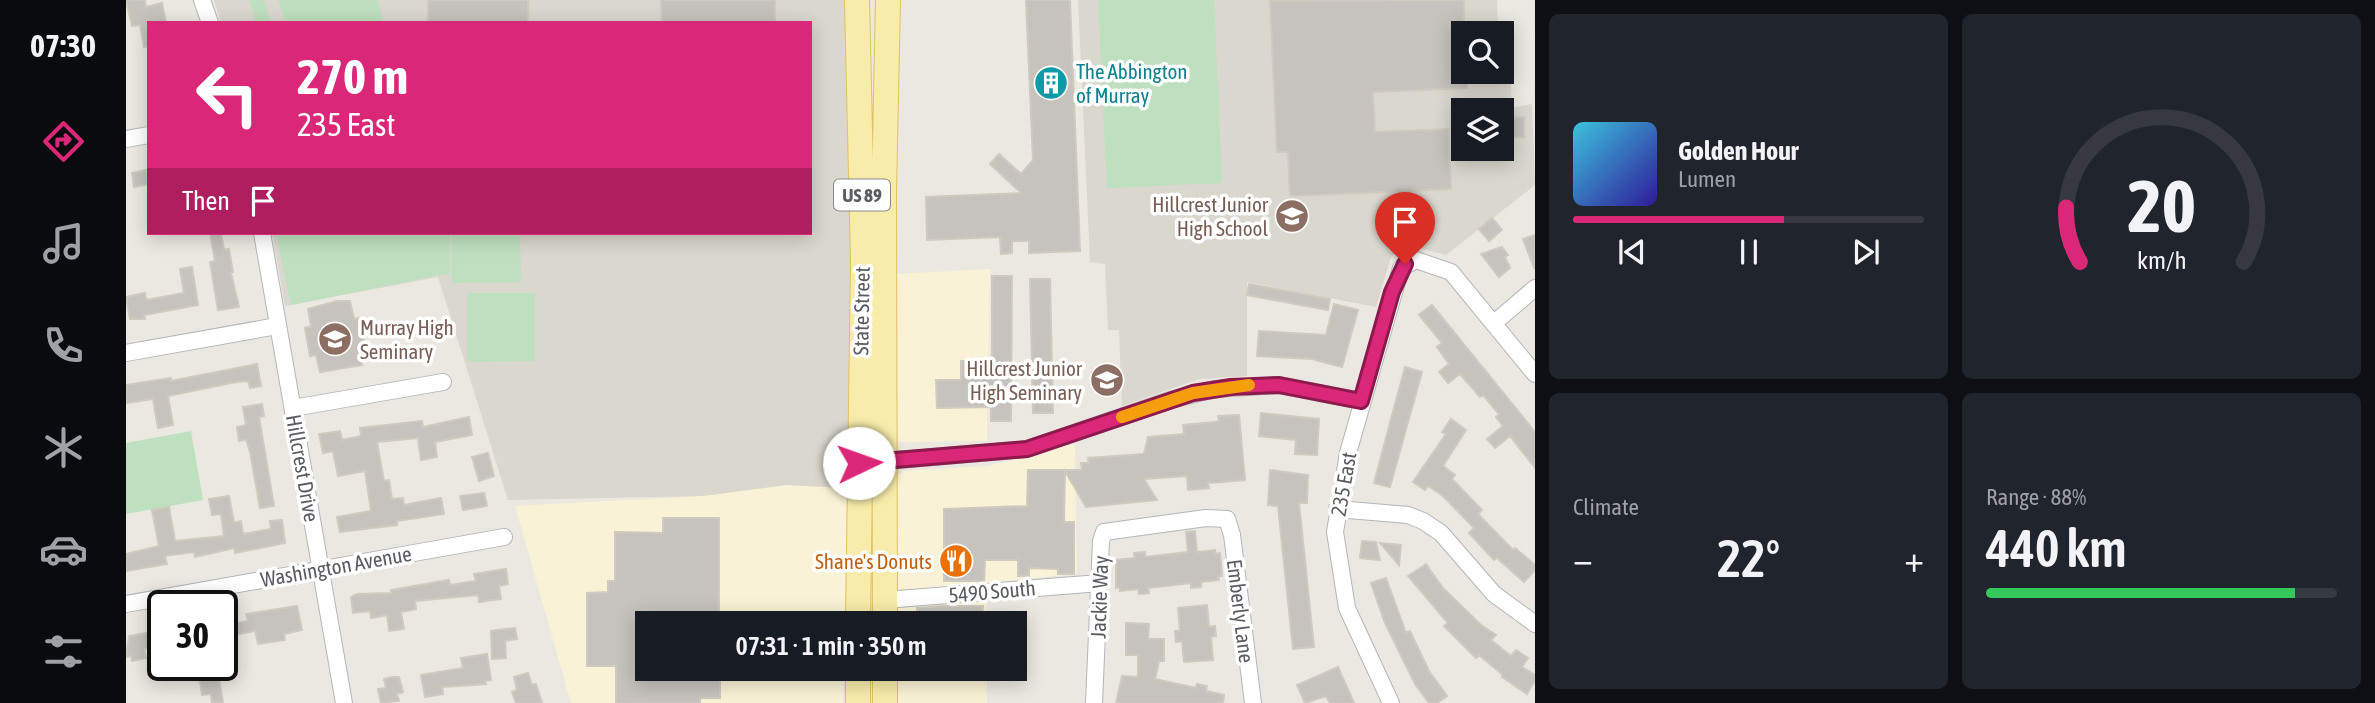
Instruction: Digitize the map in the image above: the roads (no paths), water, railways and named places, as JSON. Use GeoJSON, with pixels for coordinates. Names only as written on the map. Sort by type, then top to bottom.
{"type":"FeatureCollection","features":[{"type":"Feature","properties":{"kind":"main road","name":"State Street"},"geometry":{"type":"LineString","coordinates":[[857,0],[863,209],[858,611]]}},
{"type":"Feature","properties":{"kind":"main road","name":"State Street"},"geometry":{"type":"LineString","coordinates":[[885,611],[884,192],[888,0]]}},
{"type":"Feature","properties":{"kind":"main road"},"geometry":{"type":"LineString","coordinates":[[858,681],[858,703]]}},
{"type":"Feature","properties":{"kind":"main road"},"geometry":{"type":"LineString","coordinates":[[884,703],[885,681]]}},
{"type":"Feature","properties":{"kind":"street"},"geometry":{"type":"LineString","coordinates":[[202,0],[209,21]]}},
{"type":"Feature","properties":{"kind":"street"},"geometry":{"type":"LineString","coordinates":[[126,139],[147,135]]}},
{"type":"Feature","properties":{"kind":"street","name":"Hillcrest Drive"},"geometry":{"type":"LineString","coordinates":[[262,235],[344,703]]}},
{"type":"Feature","properties":{"kind":"street","name":"235 East"},"geometry":{"type":"LineString","coordinates":[[1391,703],[1347,608],[1336,551],[1337,509],[1361,401],[1392,292],[1405,264],[1416,260],[1451,272],[1494,323]]}},
{"type":"Feature","properties":{"kind":"street"},"geometry":{"type":"LineString","coordinates":[[1535,288],[1494,323],[1535,374]]}},
{"type":"Feature","properties":{"kind":"street"},"geometry":{"type":"LineString","coordinates":[[126,353],[277,326]]}},
{"type":"Feature","properties":{"kind":"street"},"geometry":{"type":"LineString","coordinates":[[293,408],[443,382]]}},
{"type":"Feature","properties":{"kind":"street"},"geometry":{"type":"LineString","coordinates":[[859,463],[1027,449],[1181,397],[1214,389],[1279,385],[1361,401]]}},
{"type":"Feature","properties":{"kind":"street"},"geometry":{"type":"LineString","coordinates":[[1337,509],[1408,515],[1423,521],[1441,533],[1494,594],[1535,624]]}},
{"type":"Feature","properties":{"kind":"street","name":"Jackie Way"},"geometry":{"type":"LineString","coordinates":[[1094,703],[1104,531],[1206,518],[1227,519]]}},
{"type":"Feature","properties":{"kind":"street","name":"Emberly Lane"},"geometry":{"type":"LineString","coordinates":[[1227,519],[1232,535],[1253,703]]}},
{"type":"Feature","properties":{"kind":"street","name":"Washington Avenue"},"geometry":{"type":"LineString","coordinates":[[126,604],[504,537]]}},
{"type":"Feature","properties":{"kind":"street","name":"5490 South"},"geometry":{"type":"LineString","coordinates":[[892,611],[1100,583]]}},
{"type":"Feature","properties":{"kind":"place","name":"The Abbington of Murray"},"geometry":{"type":"Point","coordinates":[1051,83]}},
{"type":"Feature","properties":{"kind":"place","name":"Hillcrest Junior High School"},"geometry":{"type":"Point","coordinates":[1292,216]}},
{"type":"Feature","properties":{"kind":"place","name":"Murray High Seminary"},"geometry":{"type":"Point","coordinates":[335,339]}},
{"type":"Feature","properties":{"kind":"place","name":"Hillcrest Junior High Seminary"},"geometry":{"type":"Point","coordinates":[1107,380]}},
{"type":"Feature","properties":{"kind":"place","name":"Shane's Donuts"},"geometry":{"type":"Point","coordinates":[956,561]}}]}
